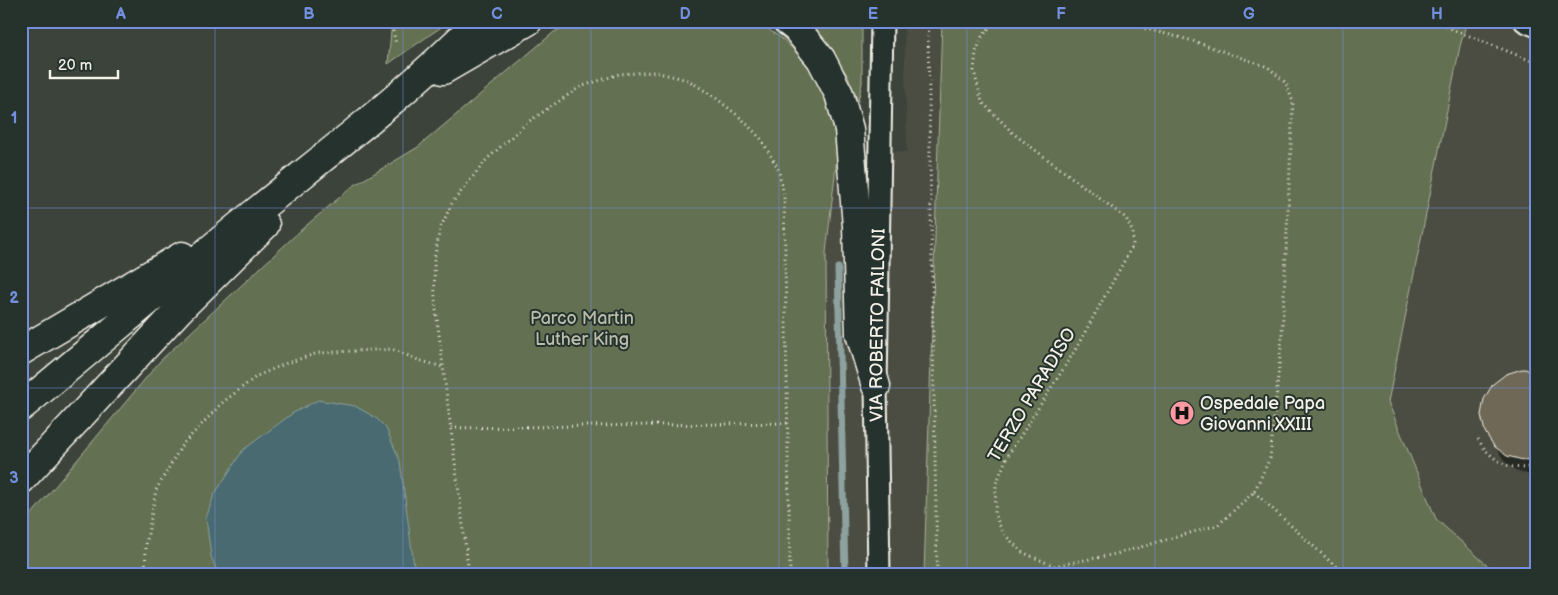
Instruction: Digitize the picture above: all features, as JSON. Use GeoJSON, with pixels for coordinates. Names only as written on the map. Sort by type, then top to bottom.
{"type":"FeatureCollection","features":[{"type":"Feature","properties":{"kind":"highway"},"geometry":{"type":"LineString","coordinates":[[21,407],[392,101],[445,55],[478,21]]}},
{"type":"Feature","properties":{"kind":"highway"},"geometry":{"type":"LineString","coordinates":[[445,55],[493,21]]}},
{"type":"Feature","properties":{"kind":"highway"},"geometry":{"type":"LineString","coordinates":[[21,480],[180,309],[392,101],[528,21]]}},
{"type":"Feature","properties":{"kind":"highway"},"geometry":{"type":"LineString","coordinates":[[787,21],[796,28],[821,59],[839,94],[849,129],[857,226],[860,334],[876,386]]}},
{"type":"Feature","properties":{"kind":"highway"},"geometry":{"type":"LineString","coordinates":[[21,351],[253,214]]}},
{"type":"Feature","properties":{"kind":"street","name":"VIA ROBERTO FAILONI"},"geometry":{"type":"LineString","coordinates":[[870,21],[880,76]]}},
{"type":"Feature","properties":{"kind":"street","name":"VIA ROBERTO FAILONI"},"geometry":{"type":"LineString","coordinates":[[879,574],[876,386],[882,21]]}},
{"type":"Feature","properties":{"kind":"street"},"geometry":{"type":"LineString","coordinates":[[1525,21],[1537,26]]}},
{"type":"Feature","properties":{"kind":"path"},"geometry":{"type":"LineString","coordinates":[[391,21],[396,44]]}},
{"type":"Feature","properties":{"kind":"path"},"geometry":{"type":"LineString","coordinates":[[930,21],[928,45],[937,574]]}},
{"type":"Feature","properties":{"kind":"path","name":"TERZO PARADISO"},"geometry":{"type":"LineString","coordinates":[[996,21],[982,37],[976,52],[974,70],[982,102],[1014,134],[1126,218],[1133,233],[1133,245],[1101,306],[1007,457],[996,484],[994,515],[1004,533],[1022,552],[1054,566],[1116,554],[1218,525],[1254,492],[1270,458],[1282,337],[1293,102],[1286,84],[1268,66],[1193,41],[1116,21]]}},
{"type":"Feature","properties":{"kind":"path"},"geometry":{"type":"LineString","coordinates":[[1432,21],[1537,63]]}},
{"type":"Feature","properties":{"kind":"path"},"geometry":{"type":"LineString","coordinates":[[469,574],[435,302],[434,260],[440,229],[452,203],[487,159],[528,122],[580,87],[620,74],[655,72],[688,80],[716,98],[742,119],[762,139],[778,168],[784,194],[790,574]]}},
{"type":"Feature","properties":{"kind":"path"},"geometry":{"type":"LineString","coordinates":[[144,574],[146,545],[156,490],[182,445],[222,403],[257,376],[287,363],[318,353],[384,349],[392,349],[418,360],[443,367]]}},
{"type":"Feature","properties":{"kind":"path"},"geometry":{"type":"LineString","coordinates":[[451,428],[788,423]]}},
{"type":"Feature","properties":{"kind":"path"},"geometry":{"type":"LineString","coordinates":[[1478,439],[1489,455],[1506,466],[1524,467],[1537,465]]}},
{"type":"Feature","properties":{"kind":"path"},"geometry":{"type":"LineString","coordinates":[[1254,492],[1344,574]]}},
{"type":"Feature","properties":{"kind":"shaded area","name":"Ospedale Papa Giovanni XXIII"},"geometry":{"type":"Polygon","coordinates":[[[904,21],[1503,21],[1537,36],[1537,574],[828,574],[826,253],[838,148],[907,152],[904,21]]]}},
{"type":"Feature","properties":{"kind":"green space"},"geometry":{"type":"Polygon","coordinates":[[[392,21],[450,21],[388,64],[392,21]]]}},
{"type":"Feature","properties":{"kind":"green space","name":"Parco Martin Luther King"},"geometry":{"type":"Polygon","coordinates":[[[577,21],[756,21],[784,40],[810,67],[828,105],[838,148],[826,253],[828,574],[21,574],[21,527],[161,360],[301,230],[353,186],[418,147],[554,32],[577,21]]]}},
{"type":"Feature","properties":{"kind":"green space"},"geometry":{"type":"Polygon","coordinates":[[[805,21],[862,21],[862,83],[858,101],[848,76],[813,27],[805,21]]]}},
{"type":"Feature","properties":{"kind":"green space","name":"Ospedale Papa Giovanni XXIII"},"geometry":{"type":"Polygon","coordinates":[[[942,21],[1467,21],[1460,46],[1388,402],[1436,519],[1497,574],[924,574],[942,21]]]}},
{"type":"Feature","properties":{"kind":"water"},"geometry":{"type":"Polygon","coordinates":[[[318,400],[355,406],[376,418],[386,428],[400,461],[415,574],[218,574],[211,556],[206,518],[214,495],[243,450],[293,413],[318,400]]]}},
{"type":"Feature","properties":{"kind":"building"},"geometry":{"type":"Polygon","coordinates":[[[1522,369],[1537,370],[1537,459],[1523,460],[1507,456],[1494,446],[1485,432],[1481,415],[1484,399],[1493,384],[1506,374],[1522,369]]]}},
{"type":"Feature","properties":{"kind":"waterway"},"geometry":{"type":"LineString","coordinates":[[838,268],[845,574]]}},
{"type":"Feature","properties":{"kind":"place","name":"Ospedale Papa Giovanni XXIII"},"geometry":{"type":"Point","coordinates":[1182,413]}}]}
